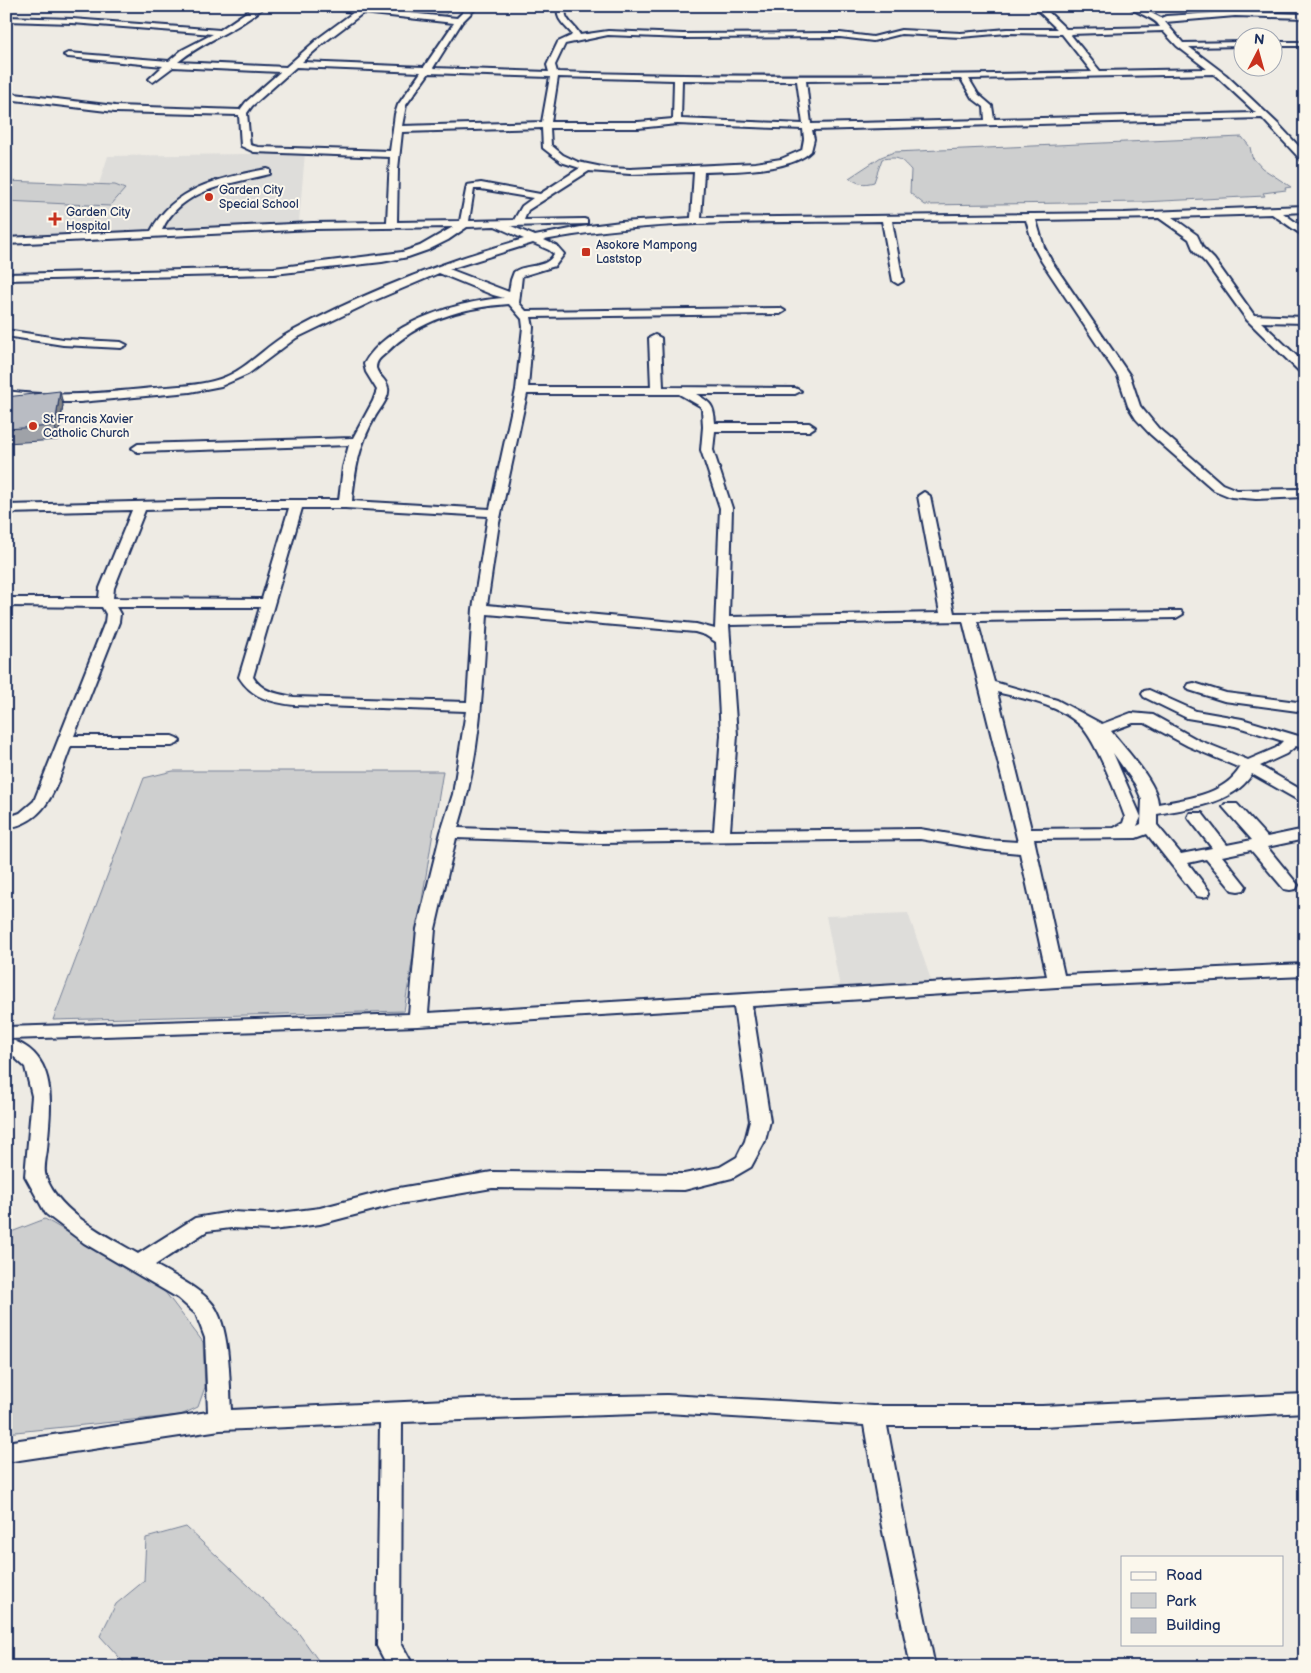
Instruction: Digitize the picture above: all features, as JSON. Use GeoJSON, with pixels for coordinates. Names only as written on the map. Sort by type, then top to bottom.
{"type":"FeatureCollection","features":[{"type":"Feature","properties":{"kind":"street"},"geometry":{"type":"LineString","coordinates":[[153,79],[185,52],[222,32],[261,6]]}},
{"type":"Feature","properties":{"kind":"street"},"geometry":{"type":"LineString","coordinates":[[317,6],[459,21]]}},
{"type":"Feature","properties":{"kind":"street"},"geometry":{"type":"LineString","coordinates":[[392,224],[393,169],[402,105],[427,71],[459,21],[474,6]]}},
{"type":"Feature","properties":{"kind":"street"},"geometry":{"type":"LineString","coordinates":[[563,6],[561,18],[574,30],[576,34],[574,38]]}},
{"type":"Feature","properties":{"kind":"street"},"geometry":{"type":"LineString","coordinates":[[1037,6],[1064,32],[1098,74]]}},
{"type":"Feature","properties":{"kind":"street"},"geometry":{"type":"LineString","coordinates":[[1133,6],[1140,12],[1161,21],[1236,10],[1305,16]]}},
{"type":"Feature","properties":{"kind":"street"},"geometry":{"type":"LineString","coordinates":[[360,11],[258,94],[243,114],[246,146],[249,148],[396,154]]}},
{"type":"Feature","properties":{"kind":"street"},"geometry":{"type":"LineString","coordinates":[[6,19],[72,21],[222,32]]}},
{"type":"Feature","properties":{"kind":"street"},"geometry":{"type":"LineString","coordinates":[[1161,21],[1166,29],[1182,45],[1215,71],[1279,130],[1305,159]]}},
{"type":"Feature","properties":{"kind":"street"},"geometry":{"type":"LineString","coordinates":[[801,78],[809,139],[806,151],[797,157],[781,162],[699,170],[635,171],[587,168],[556,156],[546,146],[546,125],[555,80],[551,65],[562,42],[595,34],[621,33],[683,36],[825,35],[873,39],[901,32],[956,35],[1007,31],[1064,32],[1166,29]]}},
{"type":"Feature","properties":{"kind":"street"},"geometry":{"type":"LineString","coordinates":[[1182,45],[1234,44]]}},
{"type":"Feature","properties":{"kind":"street"},"geometry":{"type":"LineString","coordinates":[[1284,44],[1305,44]]}},
{"type":"Feature","properties":{"kind":"street"},"geometry":{"type":"LineString","coordinates":[[68,55],[173,64],[287,70]]}},
{"type":"Feature","properties":{"kind":"street"},"geometry":{"type":"LineString","coordinates":[[294,64],[427,71],[801,78],[964,77],[1215,71]]}},
{"type":"Feature","properties":{"kind":"street"},"geometry":{"type":"LineString","coordinates":[[678,76],[678,121]]}},
{"type":"Feature","properties":{"kind":"street"},"geometry":{"type":"LineString","coordinates":[[964,77],[975,96],[988,106],[990,122]]}},
{"type":"Feature","properties":{"kind":"street"},"geometry":{"type":"LineString","coordinates":[[6,96],[115,109],[243,114]]}},
{"type":"Feature","properties":{"kind":"street"},"geometry":{"type":"LineString","coordinates":[[12,106],[25,99]]}},
{"type":"Feature","properties":{"kind":"street"},"geometry":{"type":"LineString","coordinates":[[398,128],[638,125],[678,121],[807,127],[1262,115]]}},
{"type":"Feature","properties":{"kind":"street"},"geometry":{"type":"LineString","coordinates":[[518,223],[521,213],[525,208],[587,168]]}},
{"type":"Feature","properties":{"kind":"street"},"geometry":{"type":"LineString","coordinates":[[696,220],[699,170]]}},
{"type":"Feature","properties":{"kind":"street"},"geometry":{"type":"LineString","coordinates":[[155,234],[166,214],[192,194],[228,180],[267,172]]}},
{"type":"Feature","properties":{"kind":"street"},"geometry":{"type":"LineString","coordinates":[[6,277],[109,273],[265,271],[382,259],[404,255],[424,248],[444,238],[464,224],[470,187],[481,186],[542,197]]}},
{"type":"Feature","properties":{"kind":"street"},"geometry":{"type":"LineString","coordinates":[[6,241],[392,224],[1030,216],[1305,208]]}},
{"type":"Feature","properties":{"kind":"street"},"geometry":{"type":"LineString","coordinates":[[1273,210],[1305,234]]}},
{"type":"Feature","properties":{"kind":"street"},"geometry":{"type":"LineString","coordinates":[[1159,213],[1193,236],[1198,248],[1250,318],[1305,372]]}},
{"type":"Feature","properties":{"kind":"street"},"geometry":{"type":"LineString","coordinates":[[1030,216],[1039,247],[1047,262],[1124,376],[1134,406],[1140,416],[1154,431],[1218,487],[1242,494],[1305,493]]}},
{"type":"Feature","properties":{"kind":"street"},"geometry":{"type":"LineString","coordinates":[[886,218],[898,282]]}},
{"type":"Feature","properties":{"kind":"street"},"geometry":{"type":"LineString","coordinates":[[13,406],[172,391],[222,382],[247,369],[289,338],[350,308],[440,270],[534,239],[578,231],[665,221]]}},
{"type":"Feature","properties":{"kind":"street"},"geometry":{"type":"LineString","coordinates":[[418,1020],[426,929],[449,832],[461,794],[474,707],[480,609],[496,513],[522,390],[528,326],[527,319],[518,309],[515,298],[518,274],[553,264],[558,259],[559,254],[553,248],[496,224]]}},
{"type":"Feature","properties":{"kind":"street"},"geometry":{"type":"LineString","coordinates":[[440,270],[497,293],[515,298]]}},
{"type":"Feature","properties":{"kind":"street"},"geometry":{"type":"LineString","coordinates":[[345,504],[352,455],[383,394],[381,384],[372,374],[371,361],[394,339],[416,326],[468,305],[515,298]]}},
{"type":"Feature","properties":{"kind":"street"},"geometry":{"type":"LineString","coordinates":[[524,314],[780,311]]}},
{"type":"Feature","properties":{"kind":"street"},"geometry":{"type":"LineString","coordinates":[[1250,318],[1305,320]]}},
{"type":"Feature","properties":{"kind":"street"},"geometry":{"type":"LineString","coordinates":[[6,333],[60,342],[121,345]]}},
{"type":"Feature","properties":{"kind":"street"},"geometry":{"type":"LineString","coordinates":[[656,338],[657,392]]}},
{"type":"Feature","properties":{"kind":"street"},"geometry":{"type":"LineString","coordinates":[[522,390],[657,392],[795,391]]}},
{"type":"Feature","properties":{"kind":"street"},"geometry":{"type":"LineString","coordinates":[[682,391],[704,404],[708,409],[707,450],[726,508],[722,621],[729,735],[722,837]]}},
{"type":"Feature","properties":{"kind":"street"},"geometry":{"type":"LineString","coordinates":[[6,394],[63,401]]}},
{"type":"Feature","properties":{"kind":"street"},"geometry":{"type":"LineString","coordinates":[[709,427],[808,427]]}},
{"type":"Feature","properties":{"kind":"street"},"geometry":{"type":"LineString","coordinates":[[138,448],[358,440]]}},
{"type":"Feature","properties":{"kind":"street"},"geometry":{"type":"LineString","coordinates":[[924,496],[948,618]]}},
{"type":"Feature","properties":{"kind":"street"},"geometry":{"type":"LineString","coordinates":[[297,504],[246,677],[251,687],[274,698],[294,701],[474,707]]}},
{"type":"Feature","properties":{"kind":"street"},"geometry":{"type":"LineString","coordinates":[[6,509],[345,504],[496,513]]}},
{"type":"Feature","properties":{"kind":"street"},"geometry":{"type":"LineString","coordinates":[[6,823],[13,823],[30,814],[42,802],[112,622],[113,614],[106,601],[107,588],[140,506]]}},
{"type":"Feature","properties":{"kind":"street"},"geometry":{"type":"LineString","coordinates":[[6,602],[268,603]]}},
{"type":"Feature","properties":{"kind":"street"},"geometry":{"type":"LineString","coordinates":[[480,609],[696,628],[710,632],[723,640]]}},
{"type":"Feature","properties":{"kind":"street"},"geometry":{"type":"LineString","coordinates":[[722,621],[1176,614]]}},
{"type":"Feature","properties":{"kind":"street"},"geometry":{"type":"LineString","coordinates":[[969,618],[988,685],[1026,841],[1057,981]]}},
{"type":"Feature","properties":{"kind":"street"},"geometry":{"type":"LineString","coordinates":[[988,685],[1058,706],[1102,729],[1131,718],[1148,718],[1170,706]]}},
{"type":"Feature","properties":{"kind":"street"},"geometry":{"type":"LineString","coordinates":[[1194,687],[1232,699],[1305,708]]}},
{"type":"Feature","properties":{"kind":"street"},"geometry":{"type":"LineString","coordinates":[[1149,694],[1170,706],[1203,718],[1237,722],[1300,741]]}},
{"type":"Feature","properties":{"kind":"street"},"geometry":{"type":"LineString","coordinates":[[1148,718],[1193,743],[1249,766],[1305,799]]}},
{"type":"Feature","properties":{"kind":"street"},"geometry":{"type":"LineString","coordinates":[[1086,722],[1112,754],[1132,768],[1148,792],[1150,819],[1177,860],[1202,892]]}},
{"type":"Feature","properties":{"kind":"street"},"geometry":{"type":"LineString","coordinates":[[1102,729],[1132,817],[1131,824],[1119,832]]}},
{"type":"Feature","properties":{"kind":"street"},"geometry":{"type":"LineString","coordinates":[[66,741],[172,741]]}},
{"type":"Feature","properties":{"kind":"street"},"geometry":{"type":"LineString","coordinates":[[449,832],[599,838],[920,834],[986,845],[1081,834],[1136,833],[1150,819],[1225,791],[1240,781],[1249,766],[1300,741]]}},
{"type":"Feature","properties":{"kind":"street"},"geometry":{"type":"LineString","coordinates":[[1231,807],[1290,885]]}},
{"type":"Feature","properties":{"kind":"street"},"geometry":{"type":"LineString","coordinates":[[1196,817],[1238,886]]}},
{"type":"Feature","properties":{"kind":"street"},"geometry":{"type":"LineString","coordinates":[[1177,860],[1305,834]]}},
{"type":"Feature","properties":{"kind":"street"},"geometry":{"type":"LineString","coordinates":[[6,1033],[418,1020],[1057,981],[1305,970]]}},
{"type":"Feature","properties":{"kind":"street"},"geometry":{"type":"LineString","coordinates":[[139,1264],[202,1224],[212,1222],[231,1220],[272,1222],[320,1216],[393,1198],[492,1180],[684,1182],[725,1173],[744,1162],[755,1141],[760,1121],[742,1000]]}},
{"type":"Feature","properties":{"kind":"street"},"geometry":{"type":"LineString","coordinates":[[6,1044],[18,1049],[34,1064],[41,1096],[35,1176],[53,1208],[91,1237],[185,1292],[204,1309],[216,1338],[220,1420]]}},
{"type":"Feature","properties":{"kind":"street"},"geometry":{"type":"LineString","coordinates":[[6,1452],[220,1420],[391,1412],[667,1404],[874,1416],[1042,1416],[1305,1403]]}},
{"type":"Feature","properties":{"kind":"street"},"geometry":{"type":"LineString","coordinates":[[391,1412],[389,1646],[402,1667]]}},
{"type":"Feature","properties":{"kind":"street"},"geometry":{"type":"LineString","coordinates":[[874,1416],[893,1522],[923,1667]]}},
{"type":"Feature","properties":{"kind":"shaded area","name":"Garden City Special School"},"geometry":{"type":"Polygon","coordinates":[[[305,153],[299,222],[6,237],[7,200],[110,205],[115,185],[99,184],[108,156],[305,153]]]}},
{"type":"Feature","properties":{"kind":"shaded area"},"geometry":{"type":"Polygon","coordinates":[[[908,913],[932,983],[840,987],[826,916],[908,913]]]}},
{"type":"Feature","properties":{"kind":"green space"},"geometry":{"type":"Polygon","coordinates":[[[409,6],[456,6],[442,17],[401,12],[409,6]]]}},
{"type":"Feature","properties":{"kind":"green space"},"geometry":{"type":"Polygon","coordinates":[[[1242,137],[1250,147],[1252,157],[1262,168],[1291,187],[1285,188],[1286,190],[1263,193],[1265,196],[1142,202],[925,205],[910,193],[911,170],[898,159],[882,159],[874,182],[861,183],[849,178],[881,157],[894,152],[1242,137]]]}},
{"type":"Feature","properties":{"kind":"green space"},"geometry":{"type":"Polygon","coordinates":[[[6,181],[115,185],[125,189],[110,206],[6,201],[6,181]]]}},
{"type":"Feature","properties":{"kind":"green space"},"geometry":{"type":"Polygon","coordinates":[[[173,771],[443,771],[404,1011],[53,1020],[144,778],[173,771]]]}},
{"type":"Feature","properties":{"kind":"green space"},"geometry":{"type":"Polygon","coordinates":[[[45,1219],[162,1288],[203,1342],[205,1387],[198,1407],[181,1415],[6,1433],[6,1234],[45,1219]]]}},
{"type":"Feature","properties":{"kind":"green space"},"geometry":{"type":"Polygon","coordinates":[[[186,1527],[297,1631],[323,1667],[128,1667],[100,1636],[116,1604],[144,1581],[146,1538],[186,1527]]]}},
{"type":"Feature","properties":{"kind":"building"},"geometry":{"type":"Polygon","coordinates":[[[60,391],[55,426],[6,429],[6,397],[60,391]]]}},
{"type":"Feature","properties":{"kind":"place","name":"Garden City Special School"},"geometry":{"type":"Point","coordinates":[209,197]}},
{"type":"Feature","properties":{"kind":"place","name":"Garden City Hospital"},"geometry":{"type":"Point","coordinates":[55,219]}},
{"type":"Feature","properties":{"kind":"place","name":"Asokore Mampong Laststop"},"geometry":{"type":"Point","coordinates":[586,252]}},
{"type":"Feature","properties":{"kind":"place","name":"St Francis Xavier Catholic Church"},"geometry":{"type":"Point","coordinates":[33,426]}}]}
